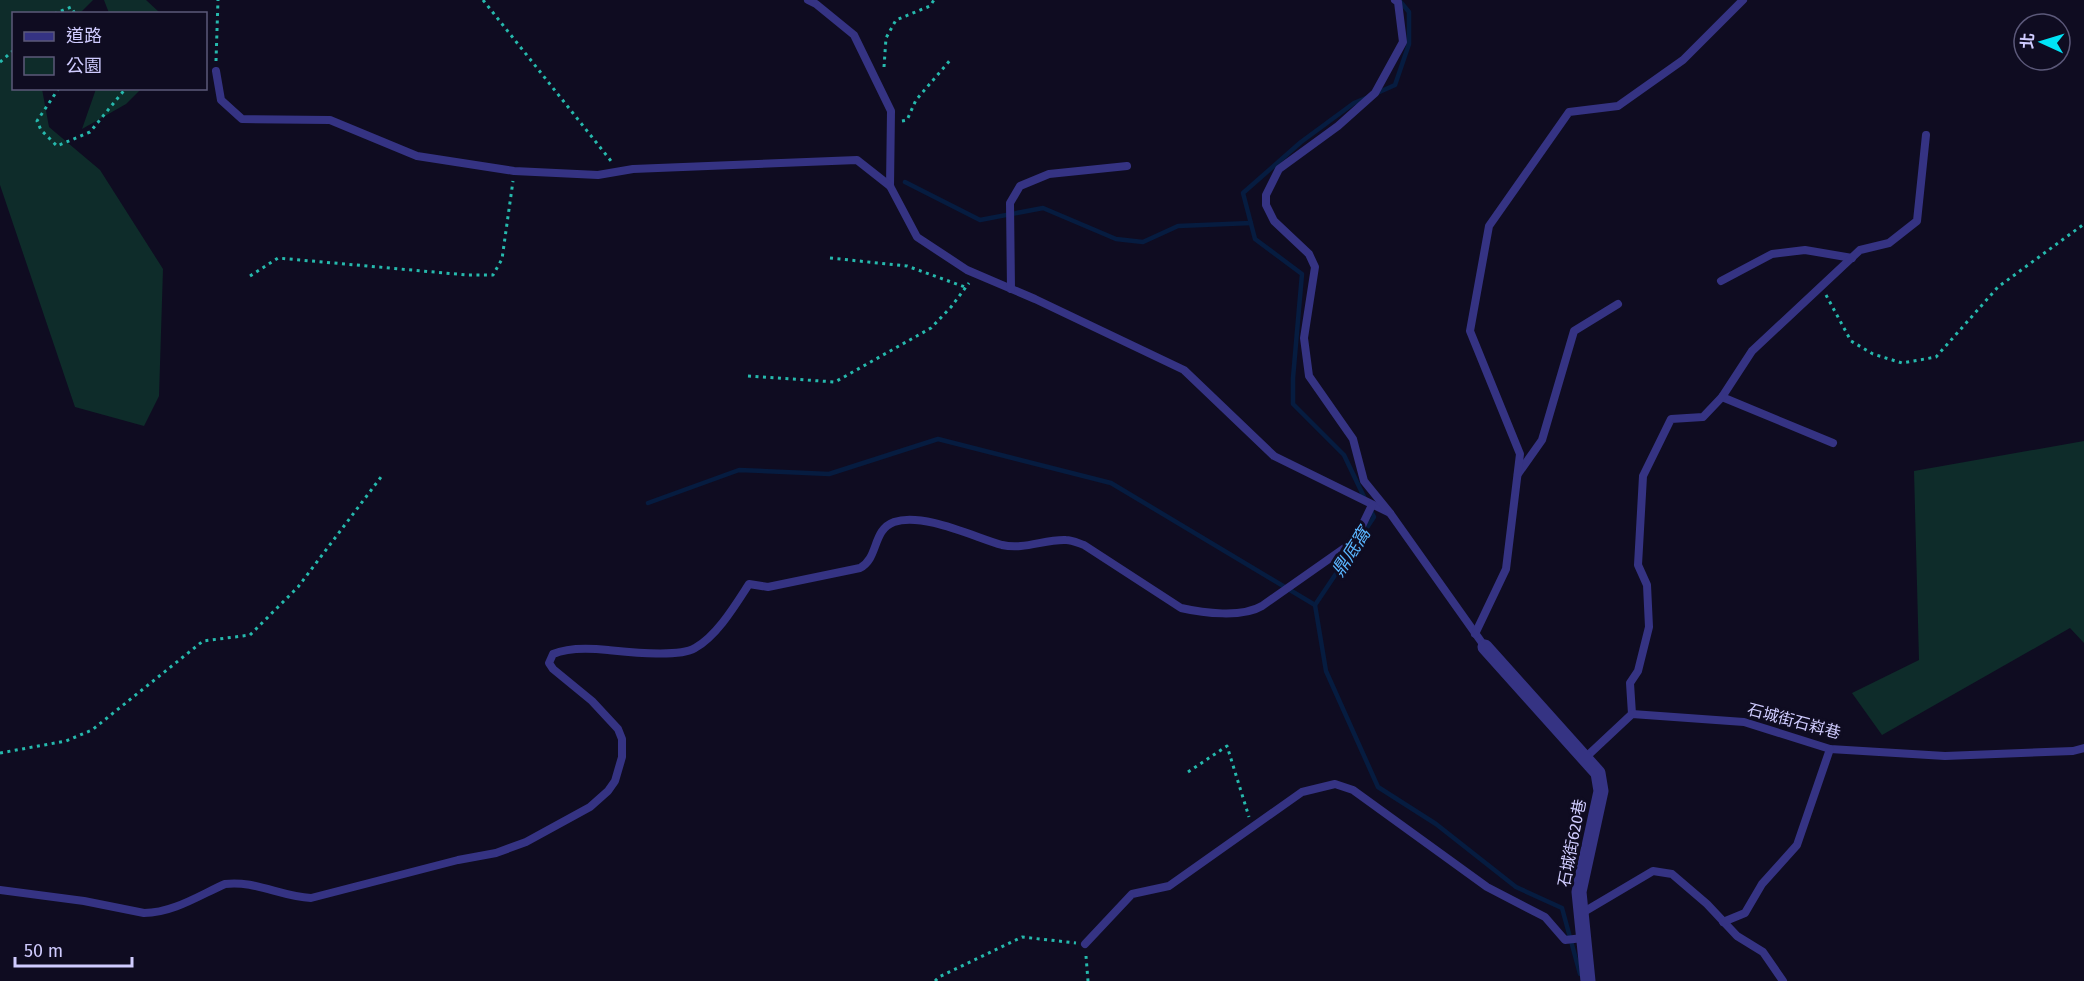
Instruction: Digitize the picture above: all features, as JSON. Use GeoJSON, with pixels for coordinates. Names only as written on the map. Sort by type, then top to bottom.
{"type":"FeatureCollection","features":[{"type":"Feature","properties":{"kind":"street","name":"石城街620巷"},"geometry":{"type":"LineString","coordinates":[[1485,647],[1598,774],[1601,791],[1579,892],[1588,981]]}},
{"type":"Feature","properties":{"kind":"lane"},"geometry":{"type":"LineString","coordinates":[[808,0],[854,35],[891,111],[890,186]]}},
{"type":"Feature","properties":{"kind":"lane"},"geometry":{"type":"LineString","coordinates":[[1395,0],[1398,2],[1403,42],[1375,93],[1338,126],[1279,168],[1266,195],[1266,205],[1274,221],[1309,254],[1315,267],[1304,338],[1309,376],[1353,440],[1364,481],[1485,647]]}},
{"type":"Feature","properties":{"kind":"lane"},"geometry":{"type":"LineString","coordinates":[[1475,634],[1506,568],[1520,454],[1470,331],[1489,226],[1569,112],[1618,106],[1683,60],[1743,0]]}},
{"type":"Feature","properties":{"kind":"lane"},"geometry":{"type":"LineString","coordinates":[[216,71],[221,100],[242,119],[330,120],[417,156],[514,171],[598,176],[633,169],[857,160],[890,186],[917,237],[974,273],[1184,370],[1274,456],[1389,513]]}},
{"type":"Feature","properties":{"kind":"lane"},"geometry":{"type":"LineString","coordinates":[[1585,758],[1632,714],[1630,683],[1638,671],[1649,627],[1647,585],[1638,565],[1643,476],[1671,419],[1703,417],[1722,397],[1752,351],[1860,250],[1889,243],[1917,221],[1926,135]]}},
{"type":"Feature","properties":{"kind":"lane"},"geometry":{"type":"LineString","coordinates":[[1011,289],[1010,203],[1020,186],[1049,174],[1127,166]]}},
{"type":"Feature","properties":{"kind":"lane"},"geometry":{"type":"LineString","coordinates":[[1721,281],[1772,254],[1804,250],[1852,258]]}},
{"type":"Feature","properties":{"kind":"lane"},"geometry":{"type":"LineString","coordinates":[[1517,476],[1542,440],[1575,331],[1618,304]]}},
{"type":"Feature","properties":{"kind":"lane"},"geometry":{"type":"LineString","coordinates":[[1722,397],[1833,443]]}},
{"type":"Feature","properties":{"kind":"lane"},"geometry":{"type":"LineString","coordinates":[[0,890],[154,913],[169,909],[225,884],[251,885],[292,897],[311,898],[458,860],[496,853],[526,842],[590,807],[608,791],[615,781],[622,757],[622,739],[618,729],[592,701],[553,669],[549,663],[553,654],[563,650],[597,648],[638,653],[694,649],[722,621],[742,597],[749,584],[768,587],[867,565],[879,534],[892,522],[907,520],[950,526],[1003,545],[1069,540],[1084,545],[1181,608],[1197,612],[1246,613],[1262,606],[1346,547],[1359,532],[1372,505]]}},
{"type":"Feature","properties":{"kind":"lane","name":"石城街石嵙巷"},"geometry":{"type":"LineString","coordinates":[[1632,714],[1744,722],[1830,748],[1945,756],[2073,751],[2084,748]]}},
{"type":"Feature","properties":{"kind":"lane"},"geometry":{"type":"LineString","coordinates":[[1723,922],[1745,913],[1762,884],[1797,845],[1830,748]]}},
{"type":"Feature","properties":{"kind":"lane"},"geometry":{"type":"LineString","coordinates":[[1085,944],[1132,894],[1169,886],[1302,792],[1335,784],[1353,790],[1487,887],[1545,917],[1564,939],[1583,938]]}},
{"type":"Feature","properties":{"kind":"lane"},"geometry":{"type":"LineString","coordinates":[[1582,913],[1653,871],[1672,874],[1707,904],[1737,936],[1762,952],[1783,981]]}},
{"type":"Feature","properties":{"kind":"path"},"geometry":{"type":"LineString","coordinates":[[216,71],[218,0]]}},
{"type":"Feature","properties":{"kind":"path"},"geometry":{"type":"LineString","coordinates":[[483,0],[620,171]]}},
{"type":"Feature","properties":{"kind":"path"},"geometry":{"type":"LineString","coordinates":[[881,92],[886,38],[896,20],[930,6],[934,0]]}},
{"type":"Feature","properties":{"kind":"path"},"geometry":{"type":"LineString","coordinates":[[59,12],[71,7],[74,12]]}},
{"type":"Feature","properties":{"kind":"path"},"geometry":{"type":"LineString","coordinates":[[0,62],[12,52]]}},
{"type":"Feature","properties":{"kind":"path"},"geometry":{"type":"LineString","coordinates":[[890,123],[907,120],[916,100],[952,58]]}},
{"type":"Feature","properties":{"kind":"path"},"geometry":{"type":"LineString","coordinates":[[58,90],[37,121],[41,129],[57,146],[90,132],[124,90]]}},
{"type":"Feature","properties":{"kind":"path"},"geometry":{"type":"LineString","coordinates":[[250,276],[278,258],[467,275],[493,275],[501,259],[514,171]]}},
{"type":"Feature","properties":{"kind":"path"},"geometry":{"type":"LineString","coordinates":[[1821,287],[1851,341],[1873,354],[1902,363],[1936,357],[1998,287],[2084,224]]}},
{"type":"Feature","properties":{"kind":"path"},"geometry":{"type":"LineString","coordinates":[[830,258],[906,266],[966,288]]}},
{"type":"Feature","properties":{"kind":"path"},"geometry":{"type":"LineString","coordinates":[[748,376],[835,382],[931,328],[966,288],[974,273]]}},
{"type":"Feature","properties":{"kind":"path"},"geometry":{"type":"LineString","coordinates":[[0,753],[66,741],[92,730],[203,641],[250,635],[298,587],[381,477]]}},
{"type":"Feature","properties":{"kind":"path"},"geometry":{"type":"LineString","coordinates":[[1188,772],[1227,746],[1252,827]]}},
{"type":"Feature","properties":{"kind":"path"},"geometry":{"type":"LineString","coordinates":[[936,981],[939,977],[1022,936],[1085,944],[1088,981]]}},
{"type":"Feature","properties":{"kind":"green space"},"geometry":{"type":"Polygon","coordinates":[[[0,0],[93,0],[81,12],[12,12],[12,90],[42,90],[49,127],[100,170],[163,269],[159,396],[144,426],[75,407],[0,185],[0,0]]]}},
{"type":"Feature","properties":{"kind":"green space"},"geometry":{"type":"Polygon","coordinates":[[[104,0],[146,0],[159,12],[109,12],[104,0]]]}},
{"type":"Feature","properties":{"kind":"green space"},"geometry":{"type":"Polygon","coordinates":[[[95,90],[140,90],[126,104],[82,129],[95,90]]]}},
{"type":"Feature","properties":{"kind":"green space"},"geometry":{"type":"Polygon","coordinates":[[[2084,441],[2084,643],[2070,628],[1882,735],[1852,693],[1919,660],[1914,471],[2084,441]]]}},
{"type":"Feature","properties":{"kind":"waterway","name":"鼎底窩"},"geometry":{"type":"LineString","coordinates":[[1377,93],[1395,85],[1409,44],[1409,12],[1399,0]]}},
{"type":"Feature","properties":{"kind":"waterway","name":"鼎底窩"},"geometry":{"type":"LineString","coordinates":[[1365,499],[1344,455],[1293,404],[1302,274],[1255,239],[1243,193],[1301,142],[1354,103],[1366,98]]}},
{"type":"Feature","properties":{"kind":"waterway"},"geometry":{"type":"LineString","coordinates":[[905,182],[980,220],[1043,208],[1116,239],[1143,242],[1178,226],[1251,223]]}},
{"type":"Feature","properties":{"kind":"waterway"},"geometry":{"type":"LineString","coordinates":[[648,503],[739,470],[829,474],[938,439],[1111,483],[1315,605]]}},
{"type":"Feature","properties":{"kind":"waterway","name":"鼎底窩"},"geometry":{"type":"LineString","coordinates":[[1370,509],[1374,517],[1315,605],[1326,671],[1378,787],[1436,824],[1516,887],[1562,908],[1580,974]]}}]}
